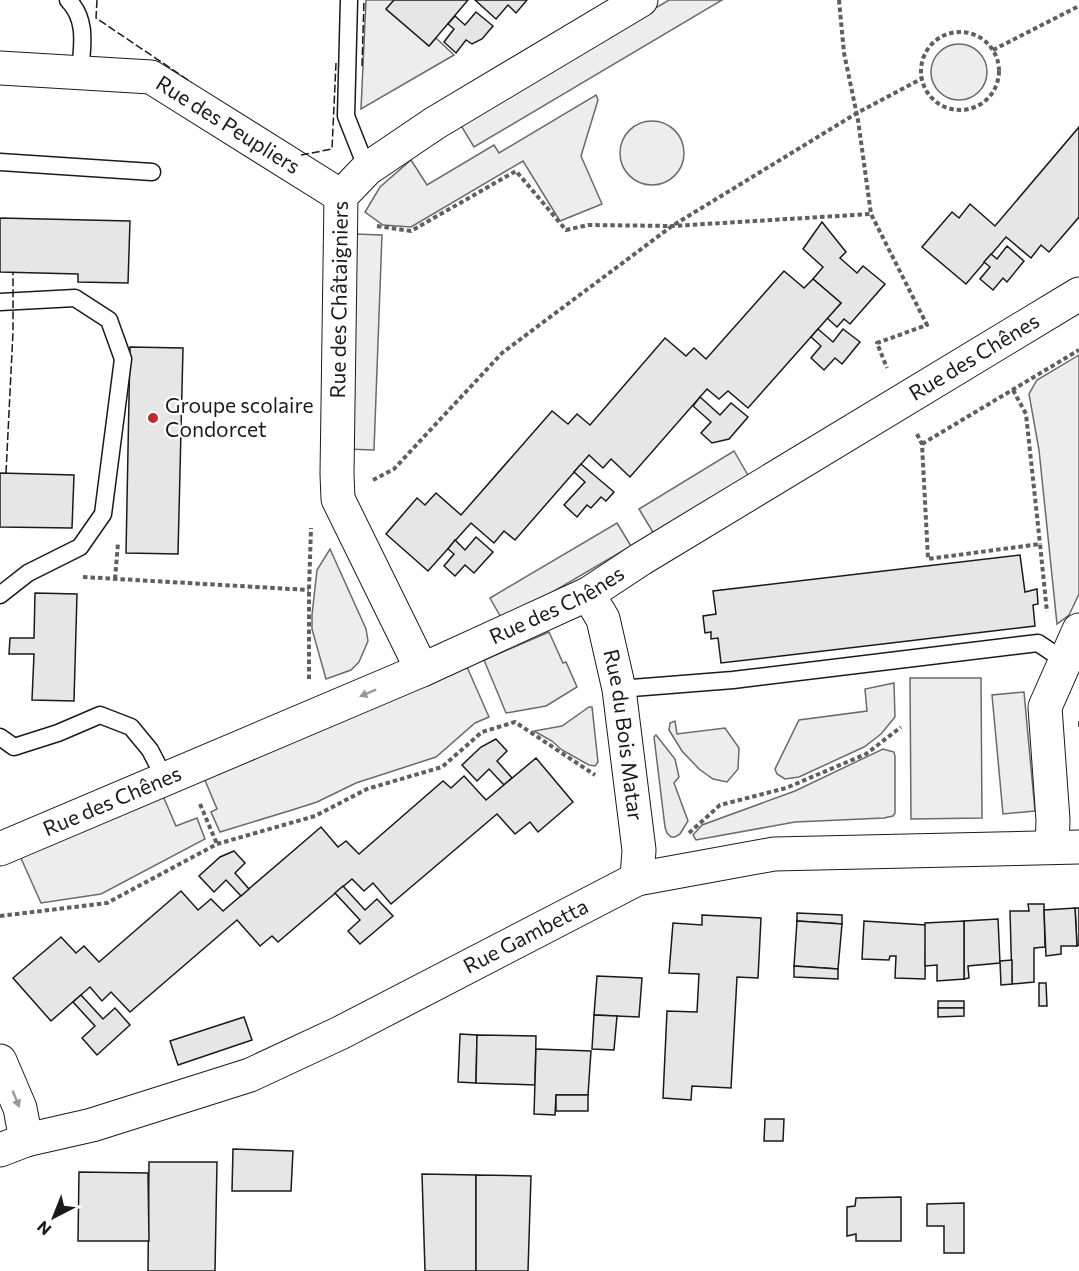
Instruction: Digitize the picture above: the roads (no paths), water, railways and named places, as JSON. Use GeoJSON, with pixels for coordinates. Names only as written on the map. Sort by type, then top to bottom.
{"type":"FeatureCollection","features":[{"type":"Feature","properties":{"kind":"street","name":"Rue des Châtaigniers"},"geometry":{"type":"LineString","coordinates":[[422,670],[338,500],[341,196],[367,169],[435,123],[641,0]]}},
{"type":"Feature","properties":{"kind":"street","name":"Rue des Peupliers"},"geometry":{"type":"LineString","coordinates":[[0,68],[151,77],[341,196]]}},
{"type":"Feature","properties":{"kind":"street","name":"Rue des Chênes"},"geometry":{"type":"LineString","coordinates":[[0,849],[422,670],[588,594],[651,552],[1079,294]]}},
{"type":"Feature","properties":{"kind":"street","name":"Rue du Bois Matar"},"geometry":{"type":"LineString","coordinates":[[588,594],[603,619],[619,689],[638,865]]}},
{"type":"Feature","properties":{"kind":"street"},"geometry":{"type":"LineString","coordinates":[[1065,847],[1053,820],[1045,707],[1079,630]]}},
{"type":"Feature","properties":{"kind":"street","name":"Rue Gambetta"},"geometry":{"type":"LineString","coordinates":[[13,1145],[92,1125],[250,1075],[340,1032],[638,865],[774,854],[1065,847]]}},
{"type":"Feature","properties":{"kind":"street"},"geometry":{"type":"LineString","coordinates":[[0,1061],[20,1108],[13,1145]]}},
{"type":"Feature","properties":{"kind":"lane"},"geometry":{"type":"LineString","coordinates":[[68,0],[82,23],[80,73]]}},
{"type":"Feature","properties":{"kind":"lane"},"geometry":{"type":"LineString","coordinates":[[349,0],[346,116],[367,169]]}},
{"type":"Feature","properties":{"kind":"lane"},"geometry":{"type":"LineString","coordinates":[[0,162],[152,172]]}},
{"type":"Feature","properties":{"kind":"lane"},"geometry":{"type":"LineString","coordinates":[[0,302],[75,298],[109,320],[123,359],[103,514],[80,547],[28,573],[0,595]]}},
{"type":"Feature","properties":{"kind":"lane"},"geometry":{"type":"LineString","coordinates":[[619,689],[733,680],[1038,643],[1065,661]]}},
{"type":"Feature","properties":{"kind":"lane"},"geometry":{"type":"LineString","coordinates":[[0,737],[14,747],[58,733],[100,715],[131,727],[175,775]]}},
{"type":"Feature","properties":{"kind":"place","name":"Groupe scolaire Condorcet"},"geometry":{"type":"Point","coordinates":[153,418]}}]}
